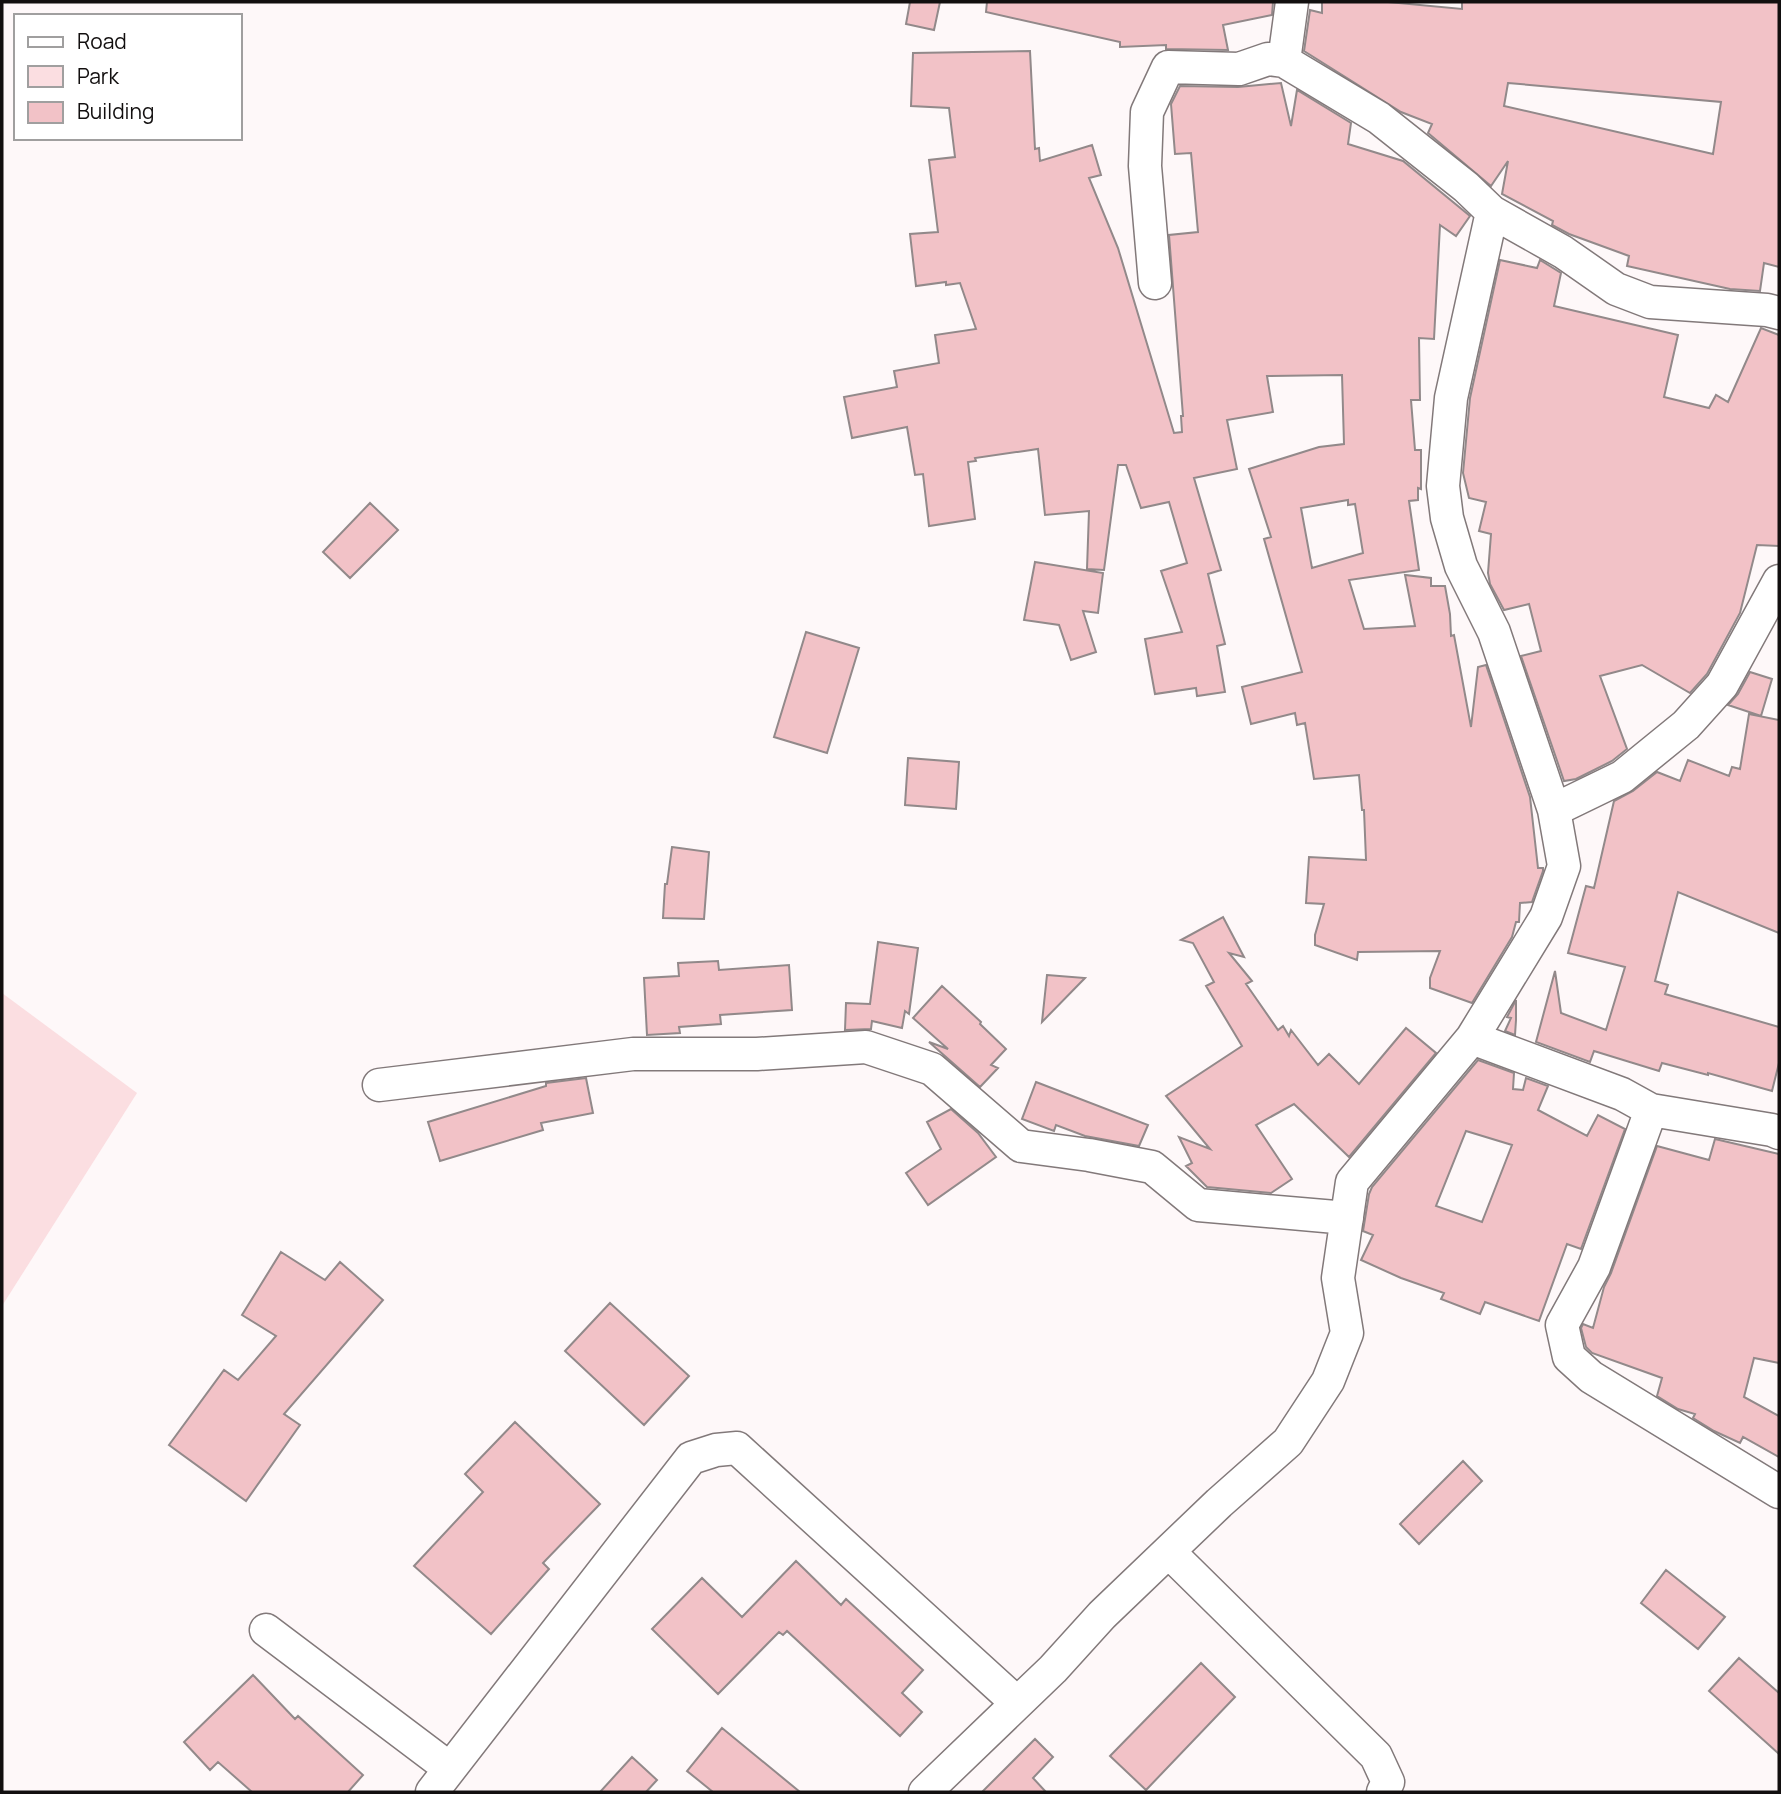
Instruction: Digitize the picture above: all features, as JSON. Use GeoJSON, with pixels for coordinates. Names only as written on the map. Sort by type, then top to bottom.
{"type":"FeatureCollection","features":[{"type":"Feature","properties":{"kind":"street"},"geometry":{"type":"LineString","coordinates":[[1284,61],[1292,2]]}},
{"type":"Feature","properties":{"kind":"street"},"geometry":{"type":"LineString","coordinates":[[1155,283],[1145,166],[1147,112],[1168,67],[1239,69],[1268,59],[1284,61],[1379,118],[1466,187],[1492,212],[1563,252],[1616,289],[1650,302],[1779,313]]}},
{"type":"Feature","properties":{"kind":"street"},"geometry":{"type":"LineString","coordinates":[[925,1792],[1053,1669],[1102,1615],[1288,1442],[1328,1381],[1347,1333],[1338,1278],[1352,1182],[1472,1038],[1546,917],[1564,866],[1554,810],[1494,632],[1461,566],[1447,518],[1443,486],[1451,398],[1492,212]]}},
{"type":"Feature","properties":{"kind":"street"},"geometry":{"type":"LineString","coordinates":[[1554,810],[1622,777],[1686,725],[1722,685],[1779,581]]}},
{"type":"Feature","properties":{"kind":"street"},"geometry":{"type":"LineString","coordinates":[[1472,1038],[1622,1094],[1651,1110],[1779,1133]]}},
{"type":"Feature","properties":{"kind":"street"},"geometry":{"type":"LineString","coordinates":[[379,1085],[633,1054],[757,1054],[866,1046],[932,1069],[1021,1146],[1152,1167],[1198,1205],[1347,1218]]}},
{"type":"Feature","properties":{"kind":"street"},"geometry":{"type":"LineString","coordinates":[[1651,1110],[1594,1267],[1562,1325],[1569,1357],[1591,1377],[1779,1492]]}},
{"type":"Feature","properties":{"kind":"street"},"geometry":{"type":"LineString","coordinates":[[267,1630],[440,1780],[691,1458],[716,1450],[737,1448],[1017,1703]]}},
{"type":"Feature","properties":{"kind":"street"},"geometry":{"type":"LineString","coordinates":[[1169,1552],[1376,1756],[1388,1782],[1383,1792]]}},
{"type":"Feature","properties":{"kind":"green space"},"geometry":{"type":"Polygon","coordinates":[[[2,993],[137,1093],[2,1306],[2,993]]]}},
{"type":"Feature","properties":{"kind":"building"},"geometry":{"type":"Polygon","coordinates":[[[910,2],[940,2],[934,30],[906,24],[910,2]]]}},
{"type":"Feature","properties":{"kind":"building"},"geometry":{"type":"Polygon","coordinates":[[[987,2],[1273,2],[1272,15],[1223,25],[1228,50],[1166,49],[1166,45],[1120,47],[1120,42],[986,12],[987,2]]]}},
{"type":"Feature","properties":{"kind":"building"},"geometry":{"type":"Polygon","coordinates":[[[1322,2],[1388,2],[1462,9],[1462,2],[1779,2],[1779,267],[1764,263],[1760,291],[1730,289],[1627,266],[1629,256],[1552,225],[1553,221],[1502,194],[1508,161],[1491,186],[1428,133],[1432,124],[1401,112],[1304,51],[1310,10],[1322,13],[1322,2]],[[1508,83],[1504,106],[1713,154],[1721,102],[1508,83]]]}},
{"type":"Feature","properties":{"kind":"building"},"geometry":{"type":"Polygon","coordinates":[[[1030,51],[1035,149],[1039,148],[1040,161],[1092,145],[1101,175],[1089,178],[1118,248],[1174,433],[1182,432],[1183,416],[1169,235],[1198,232],[1191,153],[1175,154],[1171,104],[1180,86],[1238,87],[1281,83],[1291,126],[1297,90],[1351,123],[1348,144],[1403,161],[1470,216],[1456,236],[1440,225],[1434,339],[1419,338],[1420,400],[1411,400],[1415,450],[1421,450],[1421,489],[1418,488],[1418,500],[1409,501],[1419,570],[1349,580],[1364,629],[1415,626],[1405,575],[1431,578],[1431,586],[1445,586],[1451,636],[1454,635],[1471,727],[1478,667],[1486,665],[1530,797],[1538,868],[1543,868],[1543,871],[1532,902],[1520,903],[1519,922],[1516,922],[1512,937],[1472,1003],[1430,988],[1430,978],[1440,951],[1358,952],[1357,960],[1315,945],[1315,935],[1324,904],[1306,903],[1309,857],[1366,860],[1364,810],[1359,775],[1314,779],[1305,723],[1297,725],[1295,713],[1251,724],[1242,687],[1302,672],[1264,539],[1271,537],[1249,469],[1319,447],[1344,444],[1342,375],[1267,376],[1273,412],[1227,420],[1237,469],[1194,478],[1221,570],[1208,574],[1225,644],[1217,646],[1225,692],[1197,696],[1196,688],[1155,694],[1145,639],[1182,632],[1161,571],[1187,563],[1169,502],[1141,508],[1126,465],[1118,465],[1104,570],[1087,569],[1089,511],[1045,515],[1038,449],[975,458],[976,461],[968,462],[975,519],[929,526],[923,474],[915,475],[907,427],[852,438],[844,397],[897,387],[894,371],[939,363],[935,335],[976,329],[960,283],[916,286],[910,234],[938,232],[929,160],[955,157],[949,108],[911,106],[913,53],[1030,51]],[[1348,500],[1301,508],[1312,568],[1363,553],[1355,504],[1348,505],[1348,500]]]}},
{"type":"Feature","properties":{"kind":"building"},"geometry":{"type":"Polygon","coordinates":[[[1500,260],[1537,268],[1540,260],[1561,273],[1554,306],[1678,335],[1664,397],[1709,408],[1716,395],[1728,402],[1761,328],[1779,335],[1779,546],[1757,545],[1740,613],[1707,674],[1690,693],[1642,665],[1600,676],[1627,749],[1612,761],[1576,779],[1564,781],[1521,656],[1541,651],[1529,604],[1504,610],[1490,584],[1488,573],[1491,534],[1479,531],[1486,502],[1469,498],[1463,473],[1470,398],[1500,260]]]}},
{"type":"Feature","properties":{"kind":"building"},"geometry":{"type":"Polygon","coordinates":[[[370,503],[398,530],[350,578],[323,552],[370,503]]]}},
{"type":"Feature","properties":{"kind":"building"},"geometry":{"type":"Polygon","coordinates":[[[1035,562],[1103,573],[1098,613],[1083,611],[1096,652],[1071,660],[1059,625],[1024,620],[1035,562]]]}},
{"type":"Feature","properties":{"kind":"building"},"geometry":{"type":"Polygon","coordinates":[[[806,632],[859,648],[827,753],[774,737],[806,632]]]}},
{"type":"Feature","properties":{"kind":"building"},"geometry":{"type":"Polygon","coordinates":[[[1750,672],[1772,679],[1761,716],[1728,705],[1738,694],[1750,672]]]}},
{"type":"Feature","properties":{"kind":"building"},"geometry":{"type":"Polygon","coordinates":[[[1749,714],[1779,720],[1779,933],[1678,892],[1655,981],[1668,985],[1665,994],[1779,1027],[1779,1063],[1772,1091],[1662,1063],[1659,1071],[1594,1051],[1590,1062],[1536,1042],[1555,971],[1561,1013],[1606,1030],[1625,967],[1568,953],[1586,886],[1594,888],[1614,801],[1633,791],[1657,772],[1680,781],[1688,760],[1729,776],[1732,767],[1740,769],[1749,714]]]}},
{"type":"Feature","properties":{"kind":"building"},"geometry":{"type":"Polygon","coordinates":[[[908,758],[959,762],[956,809],[905,805],[908,758]]]}},
{"type":"Feature","properties":{"kind":"building"},"geometry":{"type":"Polygon","coordinates":[[[672,847],[709,852],[704,919],[663,918],[665,884],[672,847]]]}},
{"type":"Feature","properties":{"kind":"building"},"geometry":{"type":"Polygon","coordinates":[[[1223,917],[1244,957],[1229,953],[1252,981],[1246,984],[1278,1030],[1283,1026],[1289,1036],[1291,1030],[1318,1065],[1329,1054],[1359,1084],[1406,1028],[1436,1053],[1349,1157],[1294,1104],[1256,1125],[1292,1179],[1271,1193],[1207,1187],[1186,1166],[1192,1163],[1179,1137],[1210,1149],[1166,1096],[1242,1046],[1206,986],[1214,982],[1193,943],[1181,940],[1223,917]]]}},
{"type":"Feature","properties":{"kind":"building"},"geometry":{"type":"Polygon","coordinates":[[[878,942],[918,948],[909,1014],[905,1011],[902,1028],[872,1021],[871,1029],[845,1030],[846,1003],[870,1004],[878,942]]]}},
{"type":"Feature","properties":{"kind":"building"},"geometry":{"type":"Polygon","coordinates":[[[718,961],[719,970],[789,965],[792,1010],[720,1015],[721,1024],[679,1027],[680,1033],[647,1035],[644,978],[679,976],[678,963],[718,961]]]}},
{"type":"Feature","properties":{"kind":"building"},"geometry":{"type":"Polygon","coordinates":[[[1047,975],[1085,978],[1042,1022],[1047,975]]]}},
{"type":"Feature","properties":{"kind":"building"},"geometry":{"type":"Polygon","coordinates":[[[942,986],[1006,1049],[991,1065],[998,1068],[980,1087],[929,1042],[948,1049],[913,1018],[942,986]]]}},
{"type":"Feature","properties":{"kind":"building"},"geometry":{"type":"Polygon","coordinates":[[[1516,1000],[1515,1035],[1505,1031],[1511,1018],[1507,1017],[1516,1000]]]}},
{"type":"Feature","properties":{"kind":"building"},"geometry":{"type":"Polygon","coordinates":[[[1478,1060],[1514,1073],[1513,1089],[1523,1090],[1526,1078],[1548,1086],[1538,1110],[1587,1136],[1598,1115],[1625,1129],[1581,1249],[1567,1244],[1539,1321],[1485,1302],[1480,1314],[1441,1299],[1444,1293],[1361,1260],[1373,1235],[1363,1231],[1372,1187],[1478,1060]],[[1466,1131],[1436,1206],[1482,1222],[1512,1145],[1466,1131]]]}},
{"type":"Feature","properties":{"kind":"building"},"geometry":{"type":"Polygon","coordinates":[[[586,1078],[593,1113],[541,1123],[543,1130],[440,1161],[428,1122],[546,1086],[546,1083],[586,1078]]]}},
{"type":"Feature","properties":{"kind":"building"},"geometry":{"type":"Polygon","coordinates":[[[1036,1082],[1148,1125],[1139,1146],[1085,1136],[1056,1125],[1054,1131],[1022,1119],[1036,1082]]]}},
{"type":"Feature","properties":{"kind":"building"},"geometry":{"type":"Polygon","coordinates":[[[951,1109],[978,1133],[996,1157],[928,1205],[906,1173],[941,1149],[927,1122],[951,1109]]]}},
{"type":"Feature","properties":{"kind":"building"},"geometry":{"type":"Polygon","coordinates":[[[1715,1139],[1779,1154],[1779,1363],[1754,1358],[1744,1397],[1779,1416],[1779,1457],[1743,1437],[1740,1443],[1714,1431],[1693,1418],[1695,1414],[1678,1409],[1657,1396],[1662,1378],[1592,1353],[1586,1347],[1581,1328],[1583,1324],[1593,1328],[1604,1287],[1657,1146],[1709,1160],[1715,1139]]]}},
{"type":"Feature","properties":{"kind":"building"},"geometry":{"type":"Polygon","coordinates":[[[281,1252],[325,1280],[340,1262],[383,1300],[284,1414],[300,1425],[246,1501],[169,1445],[224,1370],[238,1380],[276,1336],[242,1315],[281,1252]]]}},
{"type":"Feature","properties":{"kind":"building"},"geometry":{"type":"Polygon","coordinates":[[[610,1303],[689,1376],[644,1425],[565,1351],[610,1303]]]}},
{"type":"Feature","properties":{"kind":"building"},"geometry":{"type":"Polygon","coordinates":[[[515,1422],[600,1504],[543,1563],[549,1569],[491,1634],[414,1566],[483,1492],[465,1474],[515,1422]]]}},
{"type":"Feature","properties":{"kind":"building"},"geometry":{"type":"Polygon","coordinates":[[[1463,1461],[1482,1481],[1419,1544],[1400,1524],[1463,1461]]]}},
{"type":"Feature","properties":{"kind":"building"},"geometry":{"type":"Polygon","coordinates":[[[796,1561],[841,1605],[846,1599],[923,1670],[902,1693],[922,1712],[900,1736],[787,1631],[783,1635],[779,1632],[718,1694],[652,1629],[702,1578],[742,1617],[796,1561]]]}},
{"type":"Feature","properties":{"kind":"building"},"geometry":{"type":"Polygon","coordinates":[[[1666,1570],[1725,1617],[1698,1649],[1641,1603],[1666,1570]]]}},
{"type":"Feature","properties":{"kind":"building"},"geometry":{"type":"Polygon","coordinates":[[[1739,1658],[1779,1693],[1779,1754],[1709,1691],[1739,1658]]]}},
{"type":"Feature","properties":{"kind":"building"},"geometry":{"type":"Polygon","coordinates":[[[1201,1663],[1235,1697],[1146,1790],[1110,1756],[1201,1663]]]}},
{"type":"Feature","properties":{"kind":"building"},"geometry":{"type":"Polygon","coordinates":[[[253,1675],[295,1719],[298,1716],[363,1775],[348,1792],[252,1792],[218,1762],[210,1770],[184,1742],[253,1675]]]}},
{"type":"Feature","properties":{"kind":"building"},"geometry":{"type":"Polygon","coordinates":[[[722,1728],[800,1792],[713,1792],[687,1771],[722,1728]]]}},
{"type":"Feature","properties":{"kind":"building"},"geometry":{"type":"Polygon","coordinates":[[[1035,1739],[1053,1757],[1033,1778],[1046,1792],[982,1792],[1035,1739]]]}},
{"type":"Feature","properties":{"kind":"building"},"geometry":{"type":"Polygon","coordinates":[[[632,1757],[657,1780],[646,1792],[600,1792],[632,1757]]]}}]}
